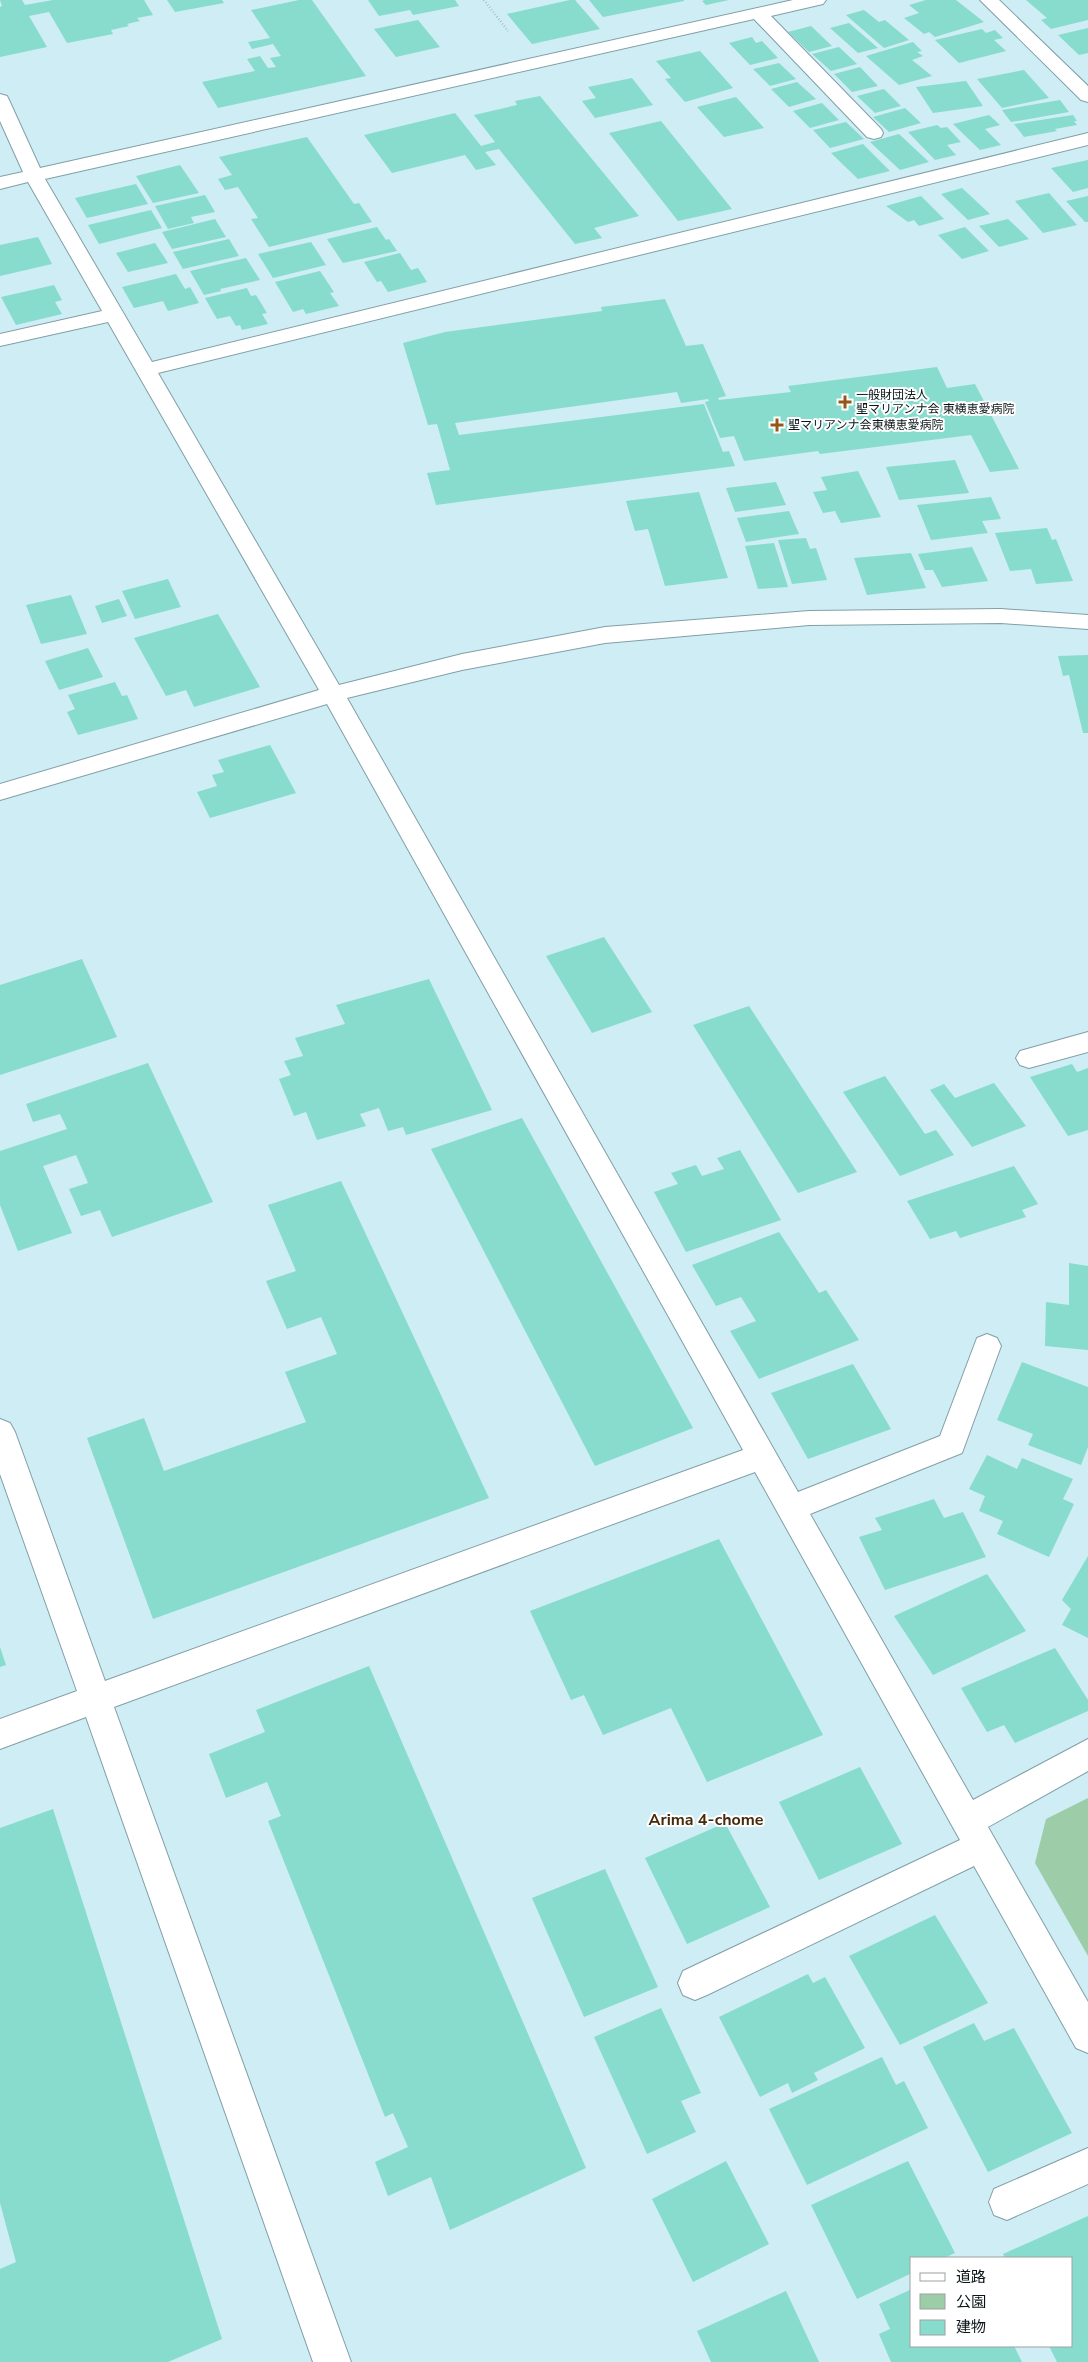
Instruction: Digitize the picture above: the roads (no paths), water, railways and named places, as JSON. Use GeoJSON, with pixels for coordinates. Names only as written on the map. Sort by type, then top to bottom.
{"type":"FeatureCollection","features":[{"type":"Feature","properties":{"kind":"street"},"geometry":{"type":"LineString","coordinates":[[0,183],[818,0]]}},
{"type":"Feature","properties":{"kind":"street"},"geometry":{"type":"LineString","coordinates":[[988,0],[1088,96]]}},
{"type":"Feature","properties":{"kind":"street"},"geometry":{"type":"LineString","coordinates":[[758,13],[874,133]]}},
{"type":"Feature","properties":{"kind":"street"},"geometry":{"type":"LineString","coordinates":[[0,100],[34,176],[333,694],[1088,2036]]}},
{"type":"Feature","properties":{"kind":"street"},"geometry":{"type":"LineString","coordinates":[[146,370],[1088,139]]}},
{"type":"Feature","properties":{"kind":"street"},"geometry":{"type":"LineString","coordinates":[[0,340],[114,314]]}},
{"type":"Feature","properties":{"kind":"street"},"geometry":{"type":"LineString","coordinates":[[0,792],[333,694],[462,662],[605,635],[809,618],[1001,616],[1088,622]]}},
{"type":"Feature","properties":{"kind":"street"},"geometry":{"type":"LineString","coordinates":[[1029,1058],[1088,1042]]}},
{"type":"Feature","properties":{"kind":"street"},"geometry":{"type":"LineString","coordinates":[[791,1508],[952,1444],[987,1346]]}},
{"type":"Feature","properties":{"kind":"street"},"geometry":{"type":"LineString","coordinates":[[0,1432],[332,2362]]}},
{"type":"Feature","properties":{"kind":"street"},"geometry":{"type":"LineString","coordinates":[[0,1734],[762,1456]]}},
{"type":"Feature","properties":{"kind":"street"},"geometry":{"type":"LineString","coordinates":[[695,1983],[974,1834],[1088,1754]]}},
{"type":"Feature","properties":{"kind":"street"},"geometry":{"type":"LineString","coordinates":[[1007,2202],[1088,2166]]}},
{"type":"Feature","properties":{"kind":"place","name":"一般財団法人 聖マリアンナ会 東横恵愛病院"},"geometry":{"type":"Point","coordinates":[845,402]}},
{"type":"Feature","properties":{"kind":"place","name":"聖マリアンナ会東横恵愛病院"},"geometry":{"type":"Point","coordinates":[777,425]}},
{"type":"Feature","properties":{"kind":"district","name":"Arima 4-chome"},"geometry":{"type":"Point","coordinates":[706,1819]}}]}
